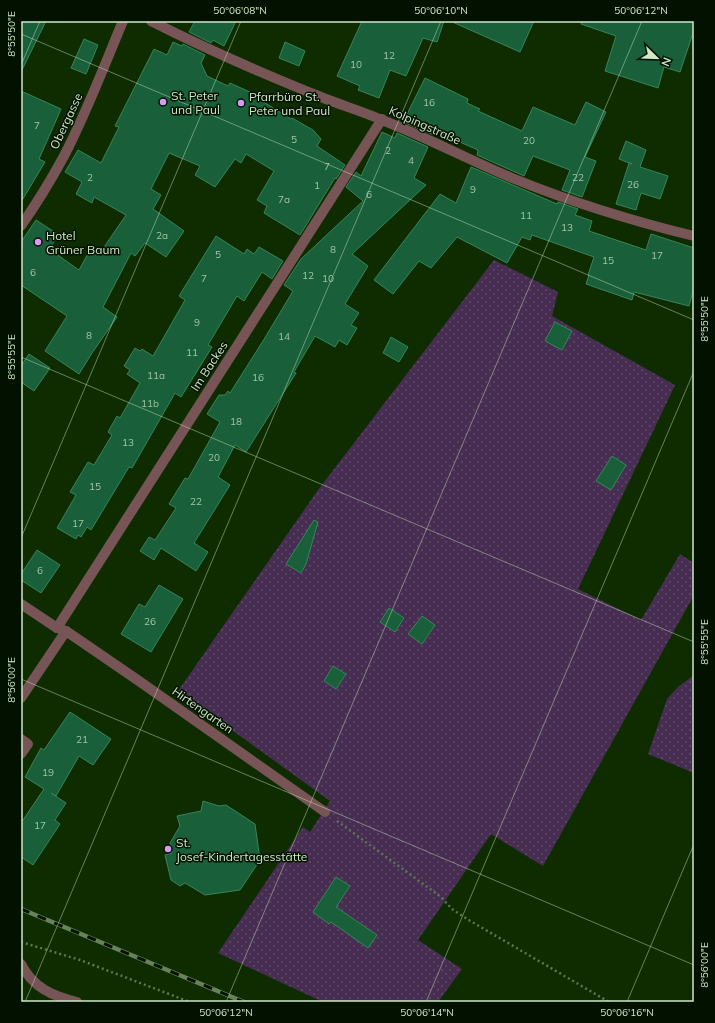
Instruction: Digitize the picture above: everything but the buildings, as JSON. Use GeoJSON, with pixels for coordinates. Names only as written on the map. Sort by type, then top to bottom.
{"type":"FeatureCollection","features":[{"type":"Feature","properties":{"kind":"street","name":"Obergasse"},"geometry":{"type":"LineString","coordinates":[[21,226],[52,178],[65,154],[94,92],[122,21]]}},
{"type":"Feature","properties":{"kind":"street","name":"Kolpingstraße"},"geometry":{"type":"LineString","coordinates":[[151,21],[217,53],[326,99],[382,119],[512,178],[552,194],[641,222],[694,236]]}},
{"type":"Feature","properties":{"kind":"street","name":"Im Backes"},"geometry":{"type":"LineString","coordinates":[[62,629],[382,119]]}},
{"type":"Feature","properties":{"kind":"street","name":"Hirtengarten"},"geometry":{"type":"LineString","coordinates":[[21,604],[62,629],[139,681],[325,812]]}},
{"type":"Feature","properties":{"kind":"street"},"geometry":{"type":"LineString","coordinates":[[21,698],[62,629]]}},
{"type":"Feature","properties":{"kind":"street"},"geometry":{"type":"LineString","coordinates":[[21,739],[28,744],[21,754]]}},
{"type":"Feature","properties":{"kind":"street"},"geometry":{"type":"LineString","coordinates":[[21,964],[37,985],[44,990],[54,995],[77,1002]]}},
{"type":"Feature","properties":{"kind":"path"},"geometry":{"type":"LineString","coordinates":[[325,812],[441,897],[452,909],[609,1002]]}},
{"type":"Feature","properties":{"kind":"path"},"geometry":{"type":"LineString","coordinates":[[21,942],[80,960],[190,1002]]}},
{"type":"Feature","properties":{"kind":"shaded area"},"geometry":{"type":"Polygon","coordinates":[[[494,260],[558,292],[552,316],[675,385],[578,589],[641,620],[680,554],[694,563],[694,595],[543,866],[491,834],[418,940],[462,969],[438,1002],[323,1002],[218,953],[303,827],[310,832],[330,801],[178,691],[318,490],[494,260]]]}},
{"type":"Feature","properties":{"kind":"shaded area"},"geometry":{"type":"Polygon","coordinates":[[[694,675],[694,773],[648,754],[667,699],[678,687],[694,675]]]}},
{"type":"Feature","properties":{"kind":"railway"},"geometry":{"type":"LineString","coordinates":[[21,909],[244,1002]]}},
{"type":"Feature","properties":{"kind":"place","name":"St. Peter und Paul"},"geometry":{"type":"Point","coordinates":[163,102]}},
{"type":"Feature","properties":{"kind":"place","name":"Pfarrbüro St. Peter und Paul"},"geometry":{"type":"Point","coordinates":[241,103]}},
{"type":"Feature","properties":{"kind":"place","name":"Hotel Grüner Baum"},"geometry":{"type":"Point","coordinates":[38,242]}},
{"type":"Feature","properties":{"kind":"place","name":"St. Josef-Kindertagesstätte"},"geometry":{"type":"Point","coordinates":[168,849]}}]}
